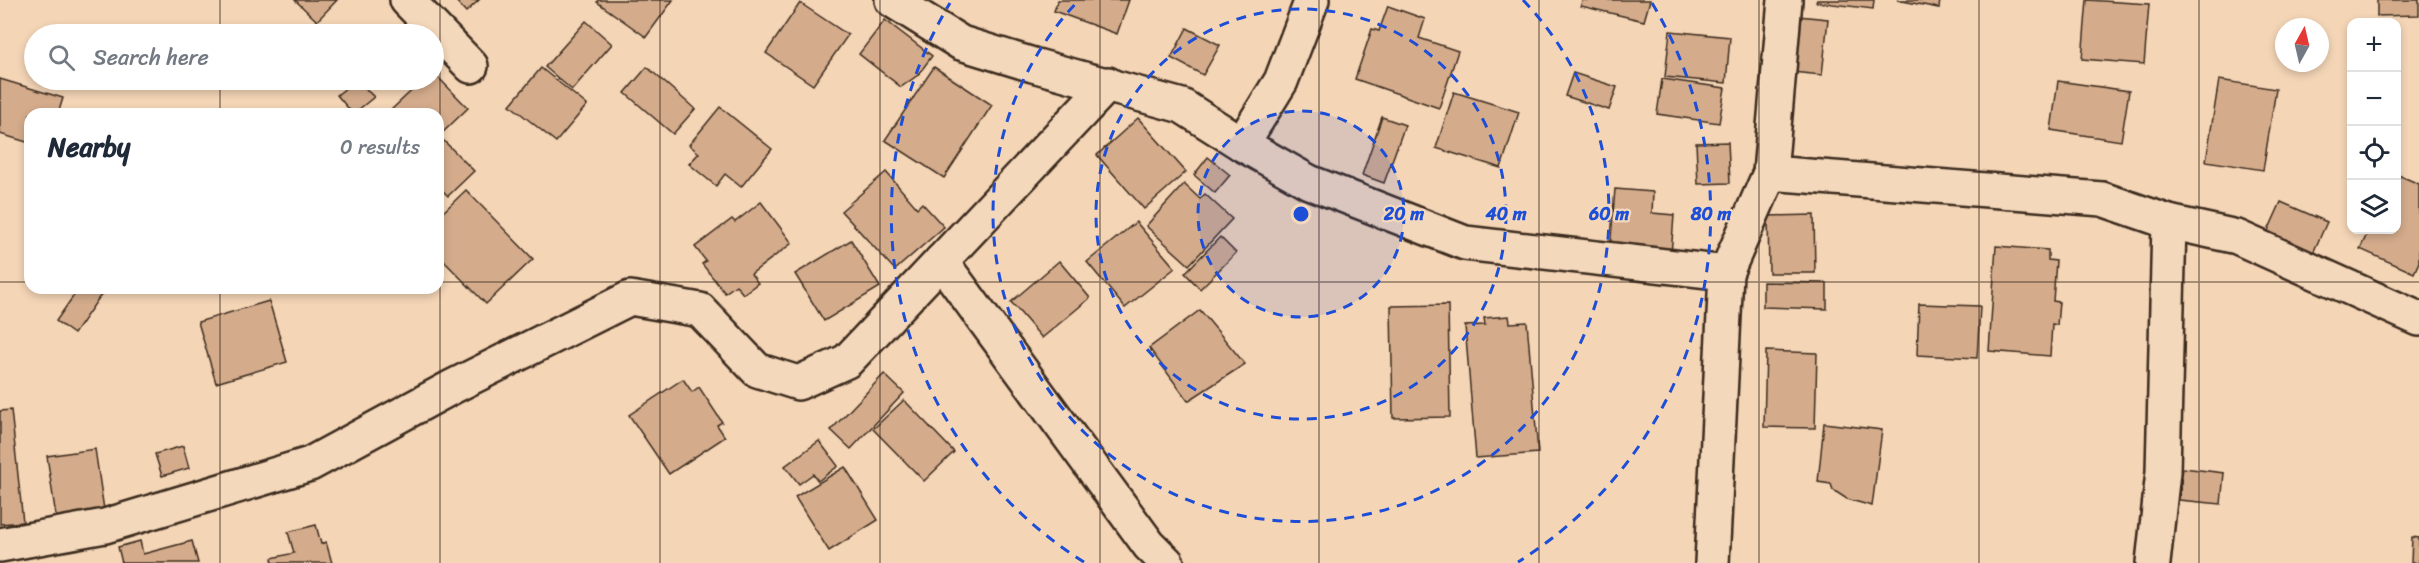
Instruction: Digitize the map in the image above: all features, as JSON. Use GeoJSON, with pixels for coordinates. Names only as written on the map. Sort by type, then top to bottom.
{"type":"FeatureCollection","features":[{"type":"Feature","properties":{"kind":"street"},"geometry":{"type":"LineString","coordinates":[[407,0],[430,24]]}},
{"type":"Feature","properties":{"kind":"street"},"geometry":{"type":"LineString","coordinates":[[892,0],[961,42],[1033,65],[1182,106],[1309,182],[1465,243],[1726,273]]}},
{"type":"Feature","properties":{"kind":"street"},"geometry":{"type":"LineString","coordinates":[[1242,144],[1281,81],[1312,0]]}},
{"type":"Feature","properties":{"kind":"street"},"geometry":{"type":"LineString","coordinates":[[1712,563],[1726,273],[1770,173],[1785,0]]}},
{"type":"Feature","properties":{"kind":"street"},"geometry":{"type":"LineString","coordinates":[[444,38],[471,66]]}},
{"type":"Feature","properties":{"kind":"street"},"geometry":{"type":"LineString","coordinates":[[0,545],[105,526],[310,464],[452,387],[630,298],[700,310],[757,370],[798,383],[847,361],[1108,84]]}},
{"type":"Feature","properties":{"kind":"street"},"geometry":{"type":"LineString","coordinates":[[1770,173],[2102,199],[2169,222],[2237,237],[2419,319]]}},
{"type":"Feature","properties":{"kind":"street"},"geometry":{"type":"LineString","coordinates":[[2153,563],[2163,472],[2169,222]]}},
{"type":"Feature","properties":{"kind":"street"},"geometry":{"type":"LineString","coordinates":[[941,261],[1149,545],[1167,563]]}},
{"type":"Feature","properties":{"kind":"building"},"geometry":{"type":"Polygon","coordinates":[[[295,0],[337,0],[317,21],[295,0]]]}},
{"type":"Feature","properties":{"kind":"building"},"geometry":{"type":"Polygon","coordinates":[[[455,0],[479,0],[466,12],[455,0]]]}},
{"type":"Feature","properties":{"kind":"building"},"geometry":{"type":"Polygon","coordinates":[[[598,0],[673,0],[646,37],[597,2],[598,0]]]}},
{"type":"Feature","properties":{"kind":"building"},"geometry":{"type":"Polygon","coordinates":[[[1058,0],[1129,0],[1117,34],[1054,11],[1058,0]]]}},
{"type":"Feature","properties":{"kind":"building"},"geometry":{"type":"Polygon","coordinates":[[[1582,0],[1650,0],[1644,21],[1581,6],[1582,0]]]}},
{"type":"Feature","properties":{"kind":"building"},"geometry":{"type":"Polygon","coordinates":[[[1817,0],[1874,0],[1873,9],[1816,2],[1817,0]]]}},
{"type":"Feature","properties":{"kind":"building"},"geometry":{"type":"Polygon","coordinates":[[[1897,0],[1940,0],[1939,8],[1897,0]]]}},
{"type":"Feature","properties":{"kind":"building"},"geometry":{"type":"Polygon","coordinates":[[[2087,0],[2149,4],[2144,64],[2082,59],[2087,0]]]}},
{"type":"Feature","properties":{"kind":"building"},"geometry":{"type":"Polygon","coordinates":[[[2377,0],[2419,0],[2419,15],[2377,16],[2377,0]]]}},
{"type":"Feature","properties":{"kind":"building"},"geometry":{"type":"Polygon","coordinates":[[[800,3],[848,35],[813,85],[766,53],[800,3]]]}},
{"type":"Feature","properties":{"kind":"building"},"geometry":{"type":"Polygon","coordinates":[[[1388,6],[1425,19],[1419,38],[1458,51],[1439,108],[1355,79],[1372,29],[1379,31],[1388,6]]]}},
{"type":"Feature","properties":{"kind":"building"},"geometry":{"type":"Polygon","coordinates":[[[1798,16],[1828,19],[1822,75],[1792,72],[1798,16]]]}},
{"type":"Feature","properties":{"kind":"building"},"geometry":{"type":"Polygon","coordinates":[[[885,20],[932,56],[918,75],[901,87],[859,54],[885,20]]]}},
{"type":"Feature","properties":{"kind":"building"},"geometry":{"type":"Polygon","coordinates":[[[586,21],[612,44],[572,90],[545,67],[586,21]]]}},
{"type":"Feature","properties":{"kind":"building"},"geometry":{"type":"Polygon","coordinates":[[[1187,28],[1220,45],[1203,75],[1171,58],[1187,28]]]}},
{"type":"Feature","properties":{"kind":"building"},"geometry":{"type":"Polygon","coordinates":[[[1670,31],[1730,37],[1726,83],[1665,77],[1670,31]]]}},
{"type":"Feature","properties":{"kind":"building"},"geometry":{"type":"Polygon","coordinates":[[[647,67],[695,109],[673,134],[625,93],[647,67]]]}},
{"type":"Feature","properties":{"kind":"building"},"geometry":{"type":"Polygon","coordinates":[[[934,67],[992,105],[944,178],[885,140],[934,67]]]}},
{"type":"Feature","properties":{"kind":"building"},"geometry":{"type":"Polygon","coordinates":[[[541,68],[587,105],[556,142],[510,105],[541,68]]]}},
{"type":"Feature","properties":{"kind":"building"},"geometry":{"type":"Polygon","coordinates":[[[1573,73],[1617,87],[1609,110],[1565,96],[1573,73]]]}},
{"type":"Feature","properties":{"kind":"building"},"geometry":{"type":"Polygon","coordinates":[[[0,79],[24,86],[24,90],[36,90],[63,98],[60,108],[24,108],[24,141],[0,134],[0,79]]]}},
{"type":"Feature","properties":{"kind":"building"},"geometry":{"type":"Polygon","coordinates":[[[1662,79],[1725,88],[1719,123],[1657,114],[1662,79]]]}},
{"type":"Feature","properties":{"kind":"building"},"geometry":{"type":"Polygon","coordinates":[[[2219,80],[2276,89],[2263,170],[2206,161],[2219,80]]]}},
{"type":"Feature","properties":{"kind":"building"},"geometry":{"type":"Polygon","coordinates":[[[2058,81],[2129,91],[2121,141],[2051,130],[2058,81]]]}},
{"type":"Feature","properties":{"kind":"building"},"geometry":{"type":"Polygon","coordinates":[[[444,83],[468,108],[444,131],[444,108],[393,108],[412,90],[444,90],[444,83]]]}},
{"type":"Feature","properties":{"kind":"building"},"geometry":{"type":"Polygon","coordinates":[[[343,90],[367,90],[374,97],[360,108],[348,108],[337,95],[343,90]]]}},
{"type":"Feature","properties":{"kind":"building"},"geometry":{"type":"Polygon","coordinates":[[[1454,92],[1519,112],[1501,168],[1436,148],[1454,92]]]}},
{"type":"Feature","properties":{"kind":"building"},"geometry":{"type":"Polygon","coordinates":[[[720,107],[772,149],[741,187],[725,174],[716,186],[689,164],[699,153],[689,145],[720,107]]]}},
{"type":"Feature","properties":{"kind":"building"},"geometry":{"type":"Polygon","coordinates":[[[1382,117],[1405,125],[1384,183],[1362,175],[1382,117]]]}},
{"type":"Feature","properties":{"kind":"building"},"geometry":{"type":"Polygon","coordinates":[[[1138,118],[1186,172],[1144,209],[1097,155],[1138,118]]]}},
{"type":"Feature","properties":{"kind":"building"},"geometry":{"type":"Polygon","coordinates":[[[444,141],[474,171],[448,196],[444,192],[444,141]]]}},
{"type":"Feature","properties":{"kind":"building"},"geometry":{"type":"Polygon","coordinates":[[[1728,142],[1730,183],[1698,184],[1696,143],[1728,142]]]}},
{"type":"Feature","properties":{"kind":"building"},"geometry":{"type":"Polygon","coordinates":[[[1208,157],[1230,175],[1215,193],[1194,175],[1208,157]]]}},
{"type":"Feature","properties":{"kind":"building"},"geometry":{"type":"Polygon","coordinates":[[[886,172],[917,208],[922,203],[944,227],[895,270],[841,211],[886,172]]]}},
{"type":"Feature","properties":{"kind":"building"},"geometry":{"type":"Polygon","coordinates":[[[2401,176],[2419,184],[2419,262],[2414,273],[2360,249],[2367,234],[2401,234],[2401,176]]]}},
{"type":"Feature","properties":{"kind":"building"},"geometry":{"type":"Polygon","coordinates":[[[1184,184],[1200,199],[1205,194],[1232,219],[1189,265],[1146,226],[1184,184]]]}},
{"type":"Feature","properties":{"kind":"building"},"geometry":{"type":"Polygon","coordinates":[[[1615,189],[1653,192],[1652,213],[1674,215],[1671,255],[1610,251],[1615,189]]]}},
{"type":"Feature","properties":{"kind":"building"},"geometry":{"type":"Polygon","coordinates":[[[466,190],[533,259],[486,304],[444,261],[444,211],[466,190]]]}},
{"type":"Feature","properties":{"kind":"building"},"geometry":{"type":"Polygon","coordinates":[[[761,202],[792,243],[751,274],[758,283],[743,294],[736,285],[725,293],[702,264],[706,261],[695,247],[732,219],[735,222],[761,202]]]}},
{"type":"Feature","properties":{"kind":"building"},"geometry":{"type":"Polygon","coordinates":[[[2281,202],[2327,222],[2309,262],[2263,242],[2281,202]]]}},
{"type":"Feature","properties":{"kind":"building"},"geometry":{"type":"Polygon","coordinates":[[[1814,215],[1815,273],[1769,273],[1768,216],[1814,215]]]}},
{"type":"Feature","properties":{"kind":"building"},"geometry":{"type":"Polygon","coordinates":[[[1136,222],[1175,268],[1125,308],[1087,262],[1136,222]]]}},
{"type":"Feature","properties":{"kind":"building"},"geometry":{"type":"Polygon","coordinates":[[[1220,237],[1236,253],[1200,289],[1185,273],[1220,237]]]}},
{"type":"Feature","properties":{"kind":"building"},"geometry":{"type":"Polygon","coordinates":[[[851,240],[880,287],[824,321],[795,274],[851,240]]]}},
{"type":"Feature","properties":{"kind":"building"},"geometry":{"type":"Polygon","coordinates":[[[1996,246],[2048,250],[2048,260],[2056,261],[2053,301],[2059,302],[2057,325],[2052,324],[2050,356],[1989,351],[1996,246]]]}},
{"type":"Feature","properties":{"kind":"building"},"geometry":{"type":"Polygon","coordinates":[[[1059,261],[1090,298],[1042,338],[1011,302],[1059,261]]]}},
{"type":"Feature","properties":{"kind":"building"},"geometry":{"type":"Polygon","coordinates":[[[1763,282],[1827,283],[1827,309],[1763,307],[1763,282]]]}},
{"type":"Feature","properties":{"kind":"building"},"geometry":{"type":"Polygon","coordinates":[[[75,294],[102,294],[74,334],[56,321],[75,294]]]}},
{"type":"Feature","properties":{"kind":"building"},"geometry":{"type":"Polygon","coordinates":[[[269,301],[287,362],[216,383],[198,322],[269,301]]]}},
{"type":"Feature","properties":{"kind":"building"},"geometry":{"type":"Polygon","coordinates":[[[1919,304],[1980,306],[1977,358],[1917,355],[1919,304]]]}},
{"type":"Feature","properties":{"kind":"building"},"geometry":{"type":"Polygon","coordinates":[[[1448,305],[1450,417],[1393,418],[1391,306],[1448,305]]]}},
{"type":"Feature","properties":{"kind":"building"},"geometry":{"type":"Polygon","coordinates":[[[1200,310],[1245,364],[1188,401],[1149,348],[1200,310]]]}},
{"type":"Feature","properties":{"kind":"building"},"geometry":{"type":"Polygon","coordinates":[[[1509,316],[1510,323],[1527,322],[1538,453],[1476,458],[1465,326],[1485,325],[1484,318],[1509,316]]]}},
{"type":"Feature","properties":{"kind":"building"},"geometry":{"type":"Polygon","coordinates":[[[1766,351],[1817,353],[1815,428],[1764,427],[1766,351]]]}},
{"type":"Feature","properties":{"kind":"building"},"geometry":{"type":"Polygon","coordinates":[[[884,374],[904,393],[851,449],[831,430],[884,374]]]}},
{"type":"Feature","properties":{"kind":"building"},"geometry":{"type":"Polygon","coordinates":[[[683,379],[692,392],[699,387],[722,422],[717,425],[725,437],[669,474],[629,415],[683,379]]]}},
{"type":"Feature","properties":{"kind":"building"},"geometry":{"type":"Polygon","coordinates":[[[904,400],[954,452],[924,481],[873,429],[904,400]]]}},
{"type":"Feature","properties":{"kind":"building"},"geometry":{"type":"Polygon","coordinates":[[[11,410],[23,522],[0,524],[0,411],[11,410]]]}},
{"type":"Feature","properties":{"kind":"building"},"geometry":{"type":"Polygon","coordinates":[[[1824,423],[1882,430],[1872,506],[1847,499],[1833,490],[1831,484],[1818,482],[1824,423]]]}},
{"type":"Feature","properties":{"kind":"building"},"geometry":{"type":"Polygon","coordinates":[[[819,441],[838,466],[818,481],[813,474],[799,484],[785,466],[819,441]]]}},
{"type":"Feature","properties":{"kind":"building"},"geometry":{"type":"Polygon","coordinates":[[[183,446],[189,468],[162,476],[155,454],[183,446]]]}},
{"type":"Feature","properties":{"kind":"building"},"geometry":{"type":"Polygon","coordinates":[[[95,449],[106,523],[58,530],[47,456],[95,449]]]}},
{"type":"Feature","properties":{"kind":"building"},"geometry":{"type":"Polygon","coordinates":[[[845,467],[878,520],[829,551],[795,497],[845,467]]]}},
{"type":"Feature","properties":{"kind":"building"},"geometry":{"type":"Polygon","coordinates":[[[2183,468],[2224,473],[2221,504],[2179,500],[2183,468]]]}},
{"type":"Feature","properties":{"kind":"building"},"geometry":{"type":"Polygon","coordinates":[[[316,525],[321,544],[326,542],[332,563],[273,563],[272,558],[294,553],[288,532],[316,525]]]}},
{"type":"Feature","properties":{"kind":"building"},"geometry":{"type":"Polygon","coordinates":[[[2412,537],[2419,538],[2419,563],[2411,563],[2412,537]]]}},
{"type":"Feature","properties":{"kind":"building"},"geometry":{"type":"Polygon","coordinates":[[[140,541],[143,554],[192,541],[198,563],[122,563],[118,547],[140,541]]]}}]}
